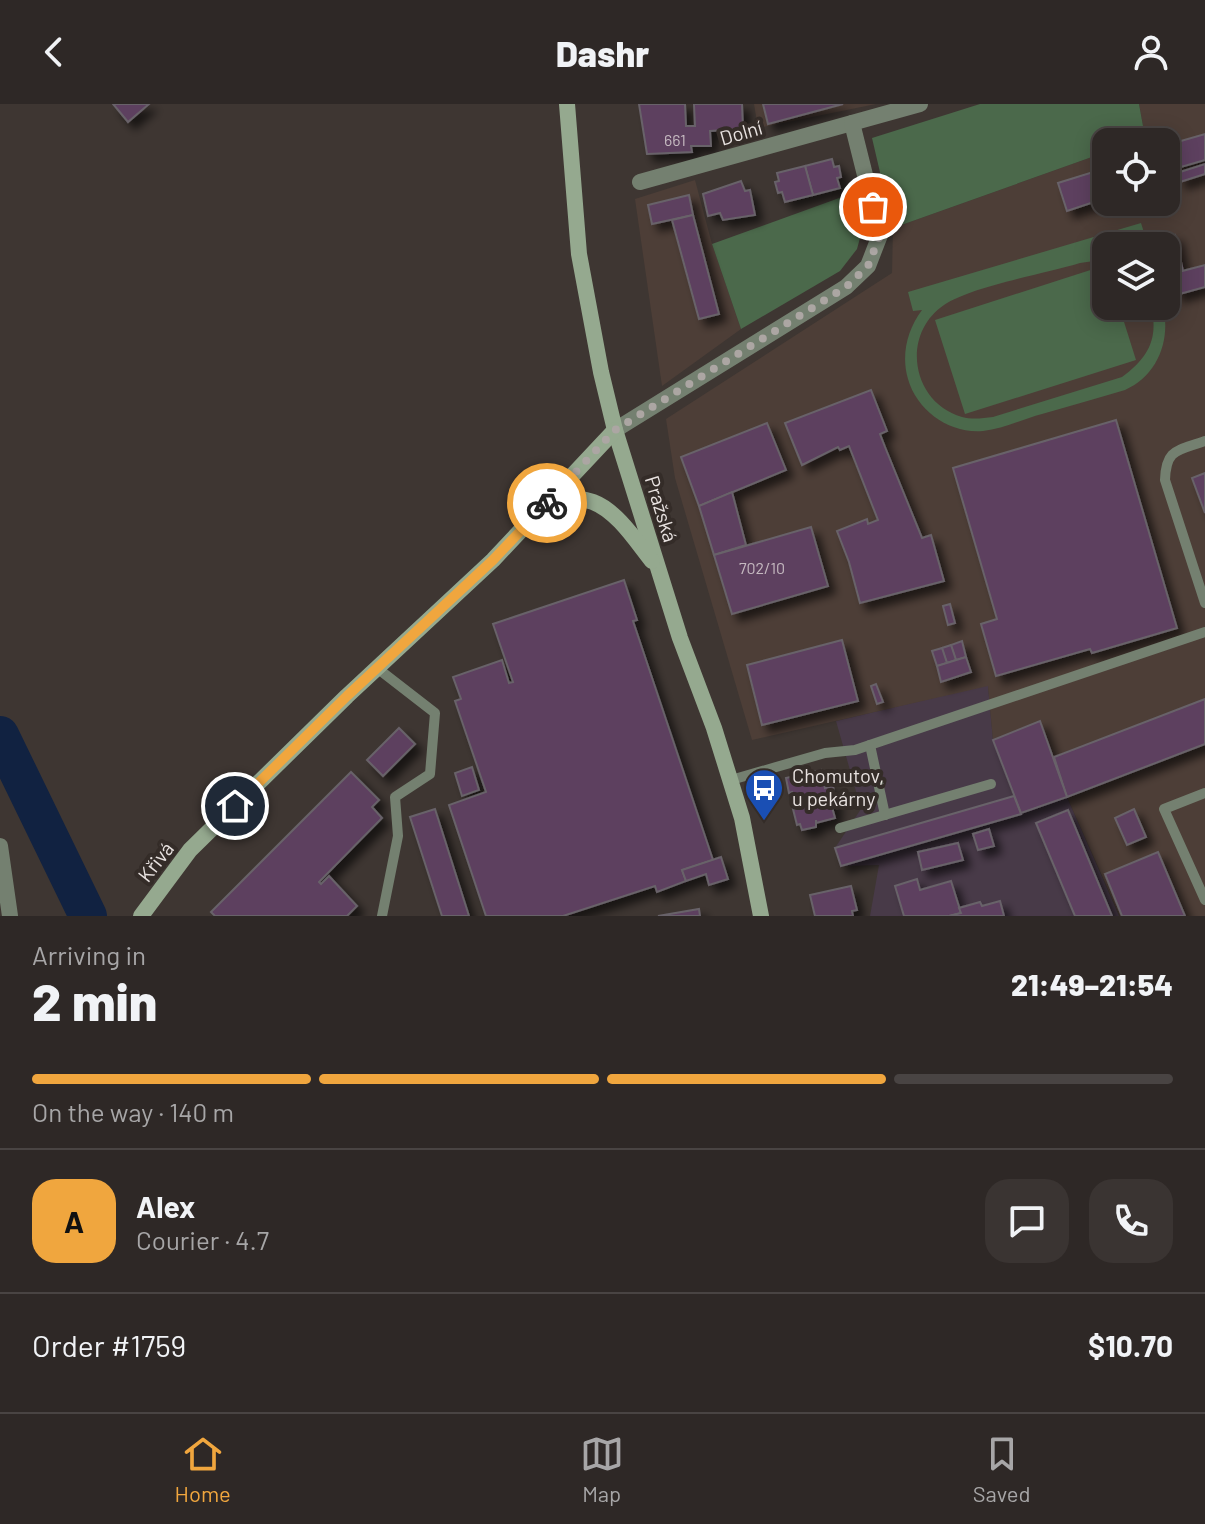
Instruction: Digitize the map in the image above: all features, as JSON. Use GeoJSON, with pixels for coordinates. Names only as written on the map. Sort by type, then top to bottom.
{"type":"FeatureCollection","features":[{"type":"Feature","properties":{"kind":"main road","name":"Pražská"},"geometry":{"type":"LineString","coordinates":[[567,104],[579,254],[615,430],[680,638],[731,780],[742,818],[761,916]]}},
{"type":"Feature","properties":{"kind":"main road","name":"Křivá"},"geometry":{"type":"LineString","coordinates":[[141,916],[190,850],[493,560],[615,430]]}},
{"type":"Feature","properties":{"kind":"main road"},"geometry":{"type":"LineString","coordinates":[[547,503],[575,499],[593,502],[625,528],[658,570]]}},
{"type":"Feature","properties":{"kind":"street","name":"Dolní"},"geometry":{"type":"LineString","coordinates":[[640,182],[920,104]]}},
{"type":"Feature","properties":{"kind":"street"},"geometry":{"type":"LineString","coordinates":[[615,430],[846,287],[868,266],[880,235],[852,123]]}},
{"type":"Feature","properties":{"kind":"street"},"geometry":{"type":"LineString","coordinates":[[0,846],[10,916]]}},
{"type":"Feature","properties":{"kind":"lane"},"geometry":{"type":"LineString","coordinates":[[1205,441],[1171,454],[1166,463],[1165,480],[1205,603]]}},
{"type":"Feature","properties":{"kind":"lane"},"geometry":{"type":"LineString","coordinates":[[731,780],[780,764],[870,745],[1205,632]]}},
{"type":"Feature","properties":{"kind":"lane"},"geometry":{"type":"LineString","coordinates":[[377,668],[435,713],[430,774],[395,797],[398,836],[382,916]]}},
{"type":"Feature","properties":{"kind":"lane"},"geometry":{"type":"LineString","coordinates":[[870,745],[885,815]]}},
{"type":"Feature","properties":{"kind":"lane"},"geometry":{"type":"LineString","coordinates":[[840,828],[991,784]]}},
{"type":"Feature","properties":{"kind":"lane"},"geometry":{"type":"LineString","coordinates":[[1205,793],[1164,809],[1205,900]]}},
{"type":"Feature","properties":{"kind":"shaded area"},"geometry":{"type":"Polygon","coordinates":[[[754,104],[876,104],[758,128],[754,104]]]}},
{"type":"Feature","properties":{"kind":"shaded area"},"geometry":{"type":"Polygon","coordinates":[[[1139,104],[1205,104],[1205,916],[1120,916],[1067,797],[1021,813],[993,740],[988,686],[752,740],[675,478],[666,419],[892,273],[893,228],[1092,157],[1092,216],[1180,216],[1180,128],[1143,128],[1139,104]]]}},
{"type":"Feature","properties":{"kind":"shaded area"},"geometry":{"type":"Polygon","coordinates":[[[695,180],[712,244],[741,329],[662,386],[635,199],[695,180]]]}},
{"type":"Feature","properties":{"kind":"shaded area"},"geometry":{"type":"Polygon","coordinates":[[[988,685],[993,740],[1020,814],[1067,797],[1119,916],[870,916],[879,865],[841,866],[835,848],[861,809],[836,721],[988,685]]]}},
{"type":"Feature","properties":{"kind":"green space"},"geometry":{"type":"Polygon","coordinates":[[[980,104],[1139,104],[1143,128],[1092,128],[1092,157],[893,228],[872,138],[980,104]]]}},
{"type":"Feature","properties":{"kind":"green space"},"geometry":{"type":"Polygon","coordinates":[[[853,193],[863,227],[857,249],[840,271],[741,329],[712,244],[853,193]]]}},
{"type":"Feature","properties":{"kind":"green space"},"geometry":{"type":"Polygon","coordinates":[[[1141,223],[1144,232],[1111,232],[1141,223]]]}},
{"type":"Feature","properties":{"kind":"green space"},"geometry":{"type":"Polygon","coordinates":[[[1092,238],[1092,261],[990,286],[957,298],[930,318],[921,333],[917,350],[923,383],[932,398],[962,417],[993,417],[1122,377],[1145,355],[1152,338],[1153,320],[1165,320],[1163,344],[1154,366],[1125,390],[1005,426],[983,431],[959,429],[936,418],[912,391],[905,352],[912,326],[922,310],[913,311],[908,292],[1092,238]]]}},
{"type":"Feature","properties":{"kind":"green space"},"geometry":{"type":"Polygon","coordinates":[[[1092,270],[1092,320],[1123,320],[1136,360],[965,414],[935,320],[1092,270]]]}},
{"type":"Feature","properties":{"kind":"building"},"geometry":{"type":"Polygon","coordinates":[[[113,104],[149,104],[128,122],[113,104]]]}},
{"type":"Feature","properties":{"kind":"building"},"geometry":{"type":"Polygon","coordinates":[[[639,104],[685,104],[686,126],[695,126],[694,104],[742,104],[743,129],[710,131],[711,146],[691,146],[692,152],[647,154],[639,104]]]}},
{"type":"Feature","properties":{"kind":"building"},"geometry":{"type":"Polygon","coordinates":[[[763,104],[843,104],[768,124],[763,104]]]}},
{"type":"Feature","properties":{"kind":"building"},"geometry":{"type":"Polygon","coordinates":[[[1205,134],[1205,160],[1180,167],[1180,141],[1205,134]]]}},
{"type":"Feature","properties":{"kind":"building"},"geometry":{"type":"Polygon","coordinates":[[[832,159],[834,167],[839,166],[841,177],[837,178],[840,188],[813,195],[805,166],[832,159]]]}},
{"type":"Feature","properties":{"kind":"building"},"geometry":{"type":"Polygon","coordinates":[[[1205,164],[1205,174],[1180,182],[1180,172],[1205,164]]]}},
{"type":"Feature","properties":{"kind":"building"},"geometry":{"type":"Polygon","coordinates":[[[805,166],[813,195],[785,202],[782,192],[778,193],[775,182],[779,181],[777,173],[805,166]]]}},
{"type":"Feature","properties":{"kind":"building"},"geometry":{"type":"Polygon","coordinates":[[[1092,172],[1092,203],[1067,211],[1058,183],[1092,172]]]}},
{"type":"Feature","properties":{"kind":"building"},"geometry":{"type":"Polygon","coordinates":[[[741,181],[745,191],[750,190],[755,215],[723,220],[720,213],[708,216],[703,194],[741,181]]]}},
{"type":"Feature","properties":{"kind":"building"},"geometry":{"type":"Polygon","coordinates":[[[689,195],[693,215],[652,224],[648,205],[689,195]]]}},
{"type":"Feature","properties":{"kind":"building"},"geometry":{"type":"Polygon","coordinates":[[[693,215],[719,314],[699,319],[672,220],[693,215]]]}},
{"type":"Feature","properties":{"kind":"building"},"geometry":{"type":"Polygon","coordinates":[[[1205,265],[1205,287],[1180,294],[1180,272],[1205,265]]]}},
{"type":"Feature","properties":{"kind":"building"},"geometry":{"type":"Polygon","coordinates":[[[871,390],[887,431],[880,434],[922,538],[931,535],[944,581],[860,603],[837,531],[867,519],[868,524],[878,520],[849,446],[840,450],[838,447],[802,465],[785,423],[871,390]]]}},
{"type":"Feature","properties":{"kind":"building"},"geometry":{"type":"Polygon","coordinates":[[[1116,420],[1177,628],[996,676],[981,624],[997,619],[953,468],[1116,420]]]}},
{"type":"Feature","properties":{"kind":"building"},"geometry":{"type":"Polygon","coordinates":[[[767,423],[786,470],[699,506],[681,457],[767,423]]]}},
{"type":"Feature","properties":{"kind":"building"},"geometry":{"type":"Polygon","coordinates":[[[1205,473],[1205,513],[1192,478],[1205,473]]]}},
{"type":"Feature","properties":{"kind":"building"},"geometry":{"type":"Polygon","coordinates":[[[732,492],[746,545],[714,555],[699,506],[732,492]]]}},
{"type":"Feature","properties":{"kind":"building"},"geometry":{"type":"Polygon","coordinates":[[[811,527],[828,586],[732,614],[714,555],[811,527]]]}},
{"type":"Feature","properties":{"kind":"building"},"geometry":{"type":"Polygon","coordinates":[[[624,580],[637,620],[633,621],[713,860],[682,870],[686,881],[657,892],[655,886],[563,916],[486,916],[449,805],[486,792],[455,701],[461,699],[453,677],[502,660],[509,683],[513,682],[493,624],[624,580]]]}},
{"type":"Feature","properties":{"kind":"building"},"geometry":{"type":"Polygon","coordinates":[[[950,604],[955,623],[948,625],[943,606],[950,604]]]}},
{"type":"Feature","properties":{"kind":"building"},"geometry":{"type":"Polygon","coordinates":[[[842,640],[858,701],[762,725],[747,665],[842,640]]]}},
{"type":"Feature","properties":{"kind":"building"},"geometry":{"type":"Polygon","coordinates":[[[962,641],[966,657],[956,660],[951,645],[962,641]]]}},
{"type":"Feature","properties":{"kind":"building"},"geometry":{"type":"Polygon","coordinates":[[[951,645],[956,660],[947,663],[942,648],[951,645]]]}},
{"type":"Feature","properties":{"kind":"building"},"geometry":{"type":"Polygon","coordinates":[[[942,648],[947,663],[937,666],[932,651],[942,648]]]}},
{"type":"Feature","properties":{"kind":"building"},"geometry":{"type":"Polygon","coordinates":[[[966,657],[971,672],[941,682],[937,666],[966,657]]]}},
{"type":"Feature","properties":{"kind":"building"},"geometry":{"type":"Polygon","coordinates":[[[876,684],[883,702],[877,704],[871,686],[876,684]]]}},
{"type":"Feature","properties":{"kind":"building"},"geometry":{"type":"Polygon","coordinates":[[[1205,699],[1205,744],[1067,797],[1054,757],[1205,699]]]}},
{"type":"Feature","properties":{"kind":"building"},"geometry":{"type":"Polygon","coordinates":[[[1040,721],[1067,797],[1021,813],[993,740],[1040,721]]]}},
{"type":"Feature","properties":{"kind":"building"},"geometry":{"type":"Polygon","coordinates":[[[399,728],[415,744],[383,776],[367,760],[399,728]]]}},
{"type":"Feature","properties":{"kind":"building"},"geometry":{"type":"Polygon","coordinates":[[[472,767],[479,790],[462,796],[455,773],[472,767]]]}},
{"type":"Feature","properties":{"kind":"building"},"geometry":{"type":"Polygon","coordinates":[[[821,770],[825,788],[833,786],[835,797],[830,798],[831,803],[835,802],[836,807],[832,807],[835,818],[816,823],[816,827],[802,830],[800,824],[797,825],[793,809],[796,809],[786,778],[821,770]]]}},
{"type":"Feature","properties":{"kind":"building"},"geometry":{"type":"Polygon","coordinates":[[[351,772],[379,800],[372,807],[382,818],[319,882],[321,884],[329,876],[357,906],[347,916],[215,916],[211,912],[351,772]]]}},
{"type":"Feature","properties":{"kind":"building"},"geometry":{"type":"Polygon","coordinates":[[[1014,796],[1021,814],[841,866],[835,848],[1014,796]]]}},
{"type":"Feature","properties":{"kind":"building"},"geometry":{"type":"Polygon","coordinates":[[[435,809],[469,916],[442,916],[410,817],[435,809]]]}},
{"type":"Feature","properties":{"kind":"building"},"geometry":{"type":"Polygon","coordinates":[[[1134,809],[1146,837],[1127,845],[1115,818],[1134,809]]]}},
{"type":"Feature","properties":{"kind":"building"},"geometry":{"type":"Polygon","coordinates":[[[1068,810],[1112,916],[1075,916],[1036,823],[1068,810]]]}},
{"type":"Feature","properties":{"kind":"building"},"geometry":{"type":"Polygon","coordinates":[[[989,829],[994,846],[978,850],[973,834],[989,829]]]}},
{"type":"Feature","properties":{"kind":"building"},"geometry":{"type":"Polygon","coordinates":[[[958,843],[963,860],[922,870],[918,852],[958,843]]]}},
{"type":"Feature","properties":{"kind":"building"},"geometry":{"type":"Polygon","coordinates":[[[1158,852],[1185,916],[1122,916],[1105,874],[1158,852]]]}},
{"type":"Feature","properties":{"kind":"building"},"geometry":{"type":"Polygon","coordinates":[[[721,857],[728,879],[709,885],[706,874],[686,881],[682,870],[721,857]]]}},
{"type":"Feature","properties":{"kind":"building"},"geometry":{"type":"Polygon","coordinates":[[[917,879],[920,890],[951,881],[961,913],[904,916],[895,886],[917,879]]]}},
{"type":"Feature","properties":{"kind":"building"},"geometry":{"type":"Polygon","coordinates":[[[851,886],[857,910],[852,911],[853,916],[815,916],[810,895],[851,886]]]}},
{"type":"Feature","properties":{"kind":"building"},"geometry":{"type":"Polygon","coordinates":[[[1000,901],[1004,916],[949,916],[961,913],[959,908],[1000,901]]]}},
{"type":"Feature","properties":{"kind":"building"},"geometry":{"type":"Polygon","coordinates":[[[699,909],[700,916],[658,916],[699,909]]]}},
{"type":"Feature","properties":{"kind":"waterway"},"geometry":{"type":"LineString","coordinates":[[0,735],[88,916]]}},
{"type":"Feature","properties":{"kind":"way so far"},"geometry":{"type":"LineString","coordinates":[[547,503],[615,430],[846,287],[868,266],[880,235],[873,207]]}},
{"type":"Feature","properties":{"kind":"place","name":"Chomutov, u pekárny"},"geometry":{"type":"Point","coordinates":[764,822]}},
{"type":"Feature","properties":{"kind":"route"},"geometry":{"type":"LineString","coordinates":[[235,806],[493,560],[547,503]]}}]}
